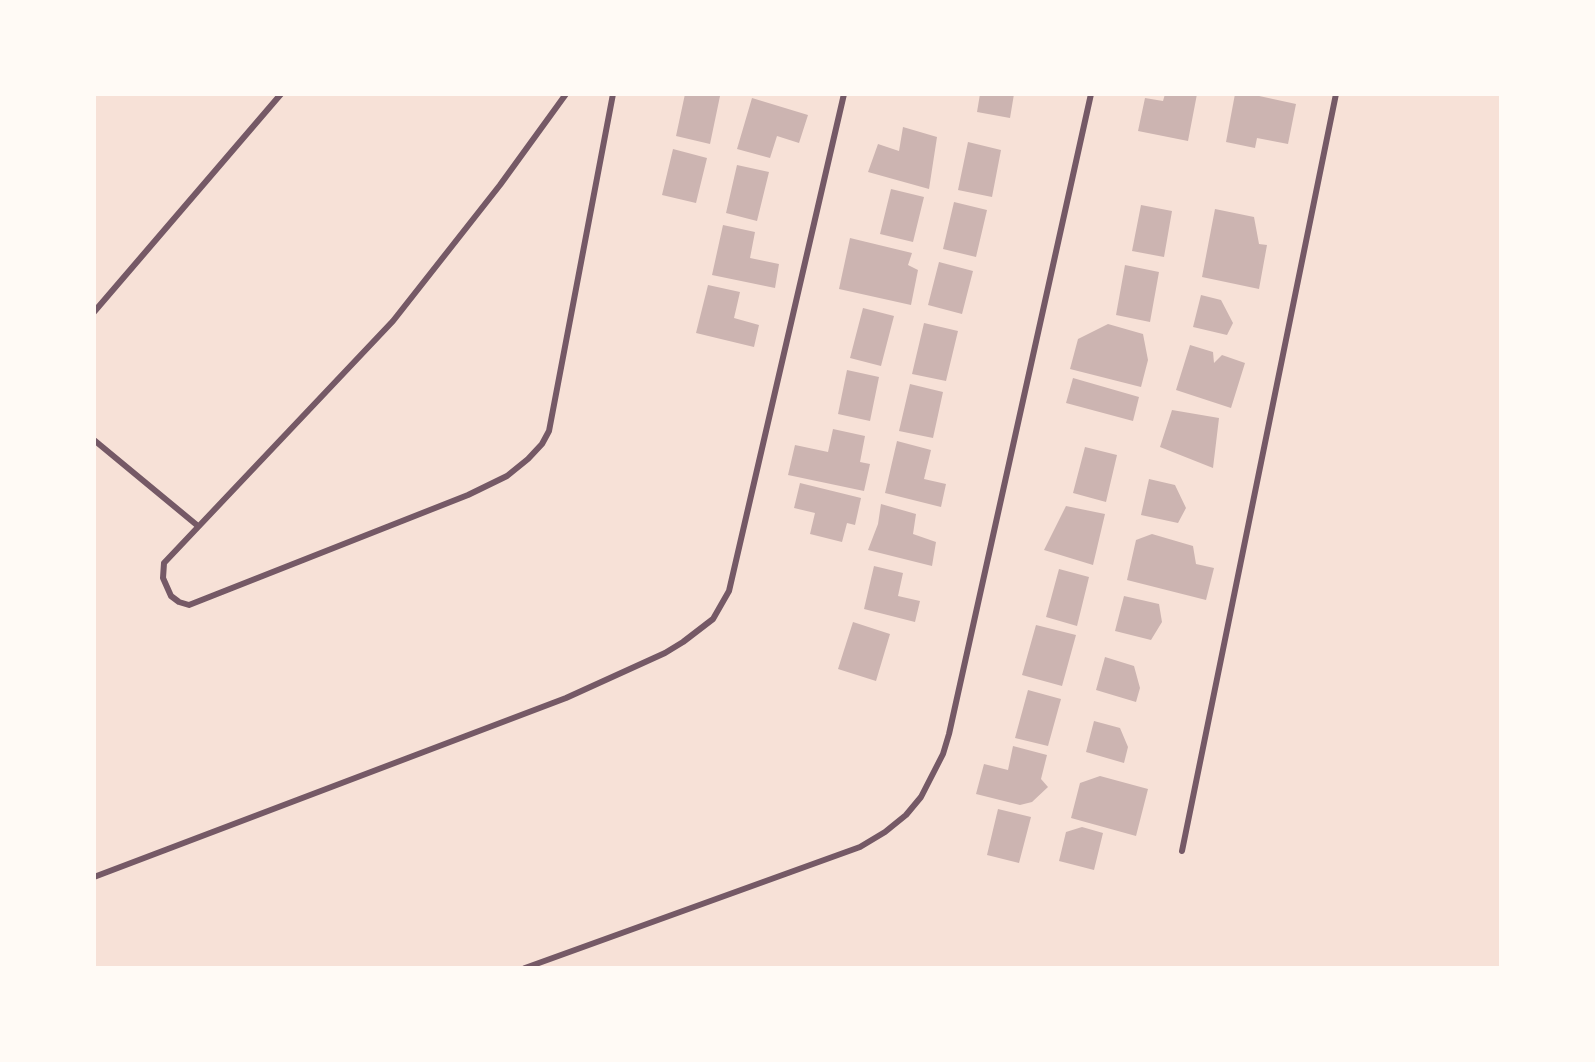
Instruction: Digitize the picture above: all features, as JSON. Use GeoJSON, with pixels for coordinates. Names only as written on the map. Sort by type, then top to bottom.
{"type":"FeatureCollection","features":[{"type":"Feature","properties":{"kind":"street"},"geometry":{"type":"LineString","coordinates":[[94,312],[281,94]]}},
{"type":"Feature","properties":{"kind":"street"},"geometry":{"type":"LineString","coordinates":[[566,94],[500,185],[393,321],[164,564],[163,578],[171,596],[189,605],[486,487],[507,476],[542,444],[549,431],[613,94]]}},
{"type":"Feature","properties":{"kind":"street"},"geometry":{"type":"LineString","coordinates":[[94,877],[566,698],[665,653],[713,619],[729,591],[844,94]]}},
{"type":"Feature","properties":{"kind":"street"},"geometry":{"type":"LineString","coordinates":[[525,968],[860,847],[885,832],[906,815],[921,797],[943,754],[949,734],[1091,94]]}},
{"type":"Feature","properties":{"kind":"street"},"geometry":{"type":"LineString","coordinates":[[1182,851],[1336,94]]}},
{"type":"Feature","properties":{"kind":"street"},"geometry":{"type":"LineString","coordinates":[[94,440],[198,526]]}},
{"type":"Feature","properties":{"kind":"building"},"geometry":{"type":"Polygon","coordinates":[[[685,94],[720,96],[710,144],[676,136],[685,94]]]}},
{"type":"Feature","properties":{"kind":"building"},"geometry":{"type":"Polygon","coordinates":[[[980,94],[1014,94],[1010,118],[977,112],[980,94]]]}},
{"type":"Feature","properties":{"kind":"building"},"geometry":{"type":"Polygon","coordinates":[[[1165,94],[1197,94],[1188,141],[1138,131],[1145,98],[1163,101],[1165,94]]]}},
{"type":"Feature","properties":{"kind":"building"},"geometry":{"type":"Polygon","coordinates":[[[1235,94],[1250,94],[1296,104],[1288,144],[1257,138],[1255,148],[1226,142],[1235,94]]]}},
{"type":"Feature","properties":{"kind":"building"},"geometry":{"type":"Polygon","coordinates":[[[752,98],[808,115],[799,143],[777,136],[770,158],[737,149],[752,98]]]}},
{"type":"Feature","properties":{"kind":"building"},"geometry":{"type":"Polygon","coordinates":[[[903,127],[937,137],[929,189],[868,172],[878,144],[899,151],[903,127]]]}},
{"type":"Feature","properties":{"kind":"building"},"geometry":{"type":"Polygon","coordinates":[[[968,142],[1001,150],[992,197],[958,190],[968,142]]]}},
{"type":"Feature","properties":{"kind":"building"},"geometry":{"type":"Polygon","coordinates":[[[673,149],[707,158],[696,203],[662,195],[673,149]]]}},
{"type":"Feature","properties":{"kind":"building"},"geometry":{"type":"Polygon","coordinates":[[[737,165],[769,172],[757,221],[726,213],[737,165]]]}},
{"type":"Feature","properties":{"kind":"building"},"geometry":{"type":"Polygon","coordinates":[[[891,189],[924,197],[913,242],[880,234],[891,189]]]}},
{"type":"Feature","properties":{"kind":"building"},"geometry":{"type":"Polygon","coordinates":[[[954,202],[987,210],[976,257],[943,249],[954,202]]]}},
{"type":"Feature","properties":{"kind":"building"},"geometry":{"type":"Polygon","coordinates":[[[1141,205],[1172,211],[1164,257],[1132,251],[1141,205]]]}},
{"type":"Feature","properties":{"kind":"building"},"geometry":{"type":"Polygon","coordinates":[[[1215,209],[1254,217],[1259,244],[1267,245],[1259,289],[1202,277],[1215,209]]]}},
{"type":"Feature","properties":{"kind":"building"},"geometry":{"type":"Polygon","coordinates":[[[723,225],[755,232],[750,258],[779,264],[775,288],[712,275],[723,225]]]}},
{"type":"Feature","properties":{"kind":"building"},"geometry":{"type":"Polygon","coordinates":[[[850,238],[912,253],[908,265],[918,270],[911,305],[839,289],[850,238]]]}},
{"type":"Feature","properties":{"kind":"building"},"geometry":{"type":"Polygon","coordinates":[[[939,262],[973,271],[962,314],[928,305],[939,262]]]}},
{"type":"Feature","properties":{"kind":"building"},"geometry":{"type":"Polygon","coordinates":[[[1125,265],[1159,272],[1150,322],[1116,315],[1125,265]]]}},
{"type":"Feature","properties":{"kind":"building"},"geometry":{"type":"Polygon","coordinates":[[[708,285],[740,292],[734,318],[759,325],[754,347],[696,333],[708,285]]]}},
{"type":"Feature","properties":{"kind":"building"},"geometry":{"type":"Polygon","coordinates":[[[1201,295],[1221,300],[1233,323],[1227,335],[1193,327],[1201,295]]]}},
{"type":"Feature","properties":{"kind":"building"},"geometry":{"type":"Polygon","coordinates":[[[863,308],[894,316],[881,366],[850,358],[863,308]]]}},
{"type":"Feature","properties":{"kind":"building"},"geometry":{"type":"Polygon","coordinates":[[[924,323],[958,331],[946,381],[912,374],[924,323]]]}},
{"type":"Feature","properties":{"kind":"building"},"geometry":{"type":"Polygon","coordinates":[[[1108,324],[1143,334],[1148,360],[1141,387],[1070,369],[1078,339],[1108,324]]]}},
{"type":"Feature","properties":{"kind":"building"},"geometry":{"type":"Polygon","coordinates":[[[1190,345],[1213,352],[1214,363],[1222,355],[1245,363],[1231,408],[1176,390],[1190,345]]]}},
{"type":"Feature","properties":{"kind":"building"},"geometry":{"type":"Polygon","coordinates":[[[847,370],[879,377],[870,421],[838,414],[847,370]]]}},
{"type":"Feature","properties":{"kind":"building"},"geometry":{"type":"Polygon","coordinates":[[[1073,378],[1139,397],[1133,421],[1066,403],[1073,378]]]}},
{"type":"Feature","properties":{"kind":"building"},"geometry":{"type":"Polygon","coordinates":[[[910,384],[943,392],[933,438],[899,431],[910,384]]]}},
{"type":"Feature","properties":{"kind":"building"},"geometry":{"type":"Polygon","coordinates":[[[1172,410],[1219,418],[1213,468],[1160,447],[1172,410]]]}},
{"type":"Feature","properties":{"kind":"building"},"geometry":{"type":"Polygon","coordinates":[[[833,429],[865,436],[860,462],[870,464],[864,491],[788,475],[795,445],[828,452],[833,429]]]}},
{"type":"Feature","properties":{"kind":"building"},"geometry":{"type":"Polygon","coordinates":[[[897,441],[931,450],[924,479],[946,484],[941,507],[885,493],[897,441]]]}},
{"type":"Feature","properties":{"kind":"building"},"geometry":{"type":"Polygon","coordinates":[[[1085,447],[1117,455],[1106,502],[1073,493],[1085,447]]]}},
{"type":"Feature","properties":{"kind":"building"},"geometry":{"type":"Polygon","coordinates":[[[1149,479],[1175,485],[1186,508],[1178,523],[1141,515],[1149,479]]]}},
{"type":"Feature","properties":{"kind":"building"},"geometry":{"type":"Polygon","coordinates":[[[800,483],[861,498],[855,525],[847,523],[842,542],[810,534],[815,513],[794,508],[800,483]]]}},
{"type":"Feature","properties":{"kind":"building"},"geometry":{"type":"Polygon","coordinates":[[[881,504],[916,514],[913,534],[936,542],[932,566],[868,550],[878,524],[881,504]]]}},
{"type":"Feature","properties":{"kind":"building"},"geometry":{"type":"Polygon","coordinates":[[[1066,506],[1105,514],[1093,565],[1044,550],[1066,506]]]}},
{"type":"Feature","properties":{"kind":"building"},"geometry":{"type":"Polygon","coordinates":[[[1152,534],[1193,546],[1196,564],[1214,568],[1206,600],[1127,580],[1136,540],[1152,534]]]}},
{"type":"Feature","properties":{"kind":"building"},"geometry":{"type":"Polygon","coordinates":[[[874,566],[903,573],[898,596],[920,601],[915,622],[864,609],[874,566]]]}},
{"type":"Feature","properties":{"kind":"building"},"geometry":{"type":"Polygon","coordinates":[[[1059,569],[1089,577],[1077,626],[1046,617],[1059,569]]]}},
{"type":"Feature","properties":{"kind":"building"},"geometry":{"type":"Polygon","coordinates":[[[1124,596],[1159,604],[1162,622],[1151,640],[1115,631],[1124,596]]]}},
{"type":"Feature","properties":{"kind":"building"},"geometry":{"type":"Polygon","coordinates":[[[853,622],[890,634],[876,681],[838,669],[853,622]]]}},
{"type":"Feature","properties":{"kind":"building"},"geometry":{"type":"Polygon","coordinates":[[[1036,625],[1076,635],[1062,686],[1022,675],[1036,625]]]}},
{"type":"Feature","properties":{"kind":"building"},"geometry":{"type":"Polygon","coordinates":[[[1105,657],[1134,666],[1140,688],[1136,702],[1096,690],[1105,657]]]}},
{"type":"Feature","properties":{"kind":"building"},"geometry":{"type":"Polygon","coordinates":[[[1028,690],[1061,699],[1048,746],[1015,738],[1028,690]]]}},
{"type":"Feature","properties":{"kind":"building"},"geometry":{"type":"Polygon","coordinates":[[[1094,721],[1120,728],[1128,747],[1124,763],[1086,752],[1094,721]]]}},
{"type":"Feature","properties":{"kind":"building"},"geometry":{"type":"Polygon","coordinates":[[[1013,746],[1047,755],[1041,779],[1048,787],[1032,802],[1020,805],[976,794],[984,764],[1008,770],[1013,746]]]}},
{"type":"Feature","properties":{"kind":"building"},"geometry":{"type":"Polygon","coordinates":[[[1100,776],[1148,789],[1136,836],[1071,818],[1080,783],[1100,776]]]}},
{"type":"Feature","properties":{"kind":"building"},"geometry":{"type":"Polygon","coordinates":[[[998,809],[1031,817],[1019,863],[987,855],[998,809]]]}},
{"type":"Feature","properties":{"kind":"building"},"geometry":{"type":"Polygon","coordinates":[[[1082,827],[1103,833],[1094,870],[1059,861],[1066,832],[1082,827]]]}}]}
